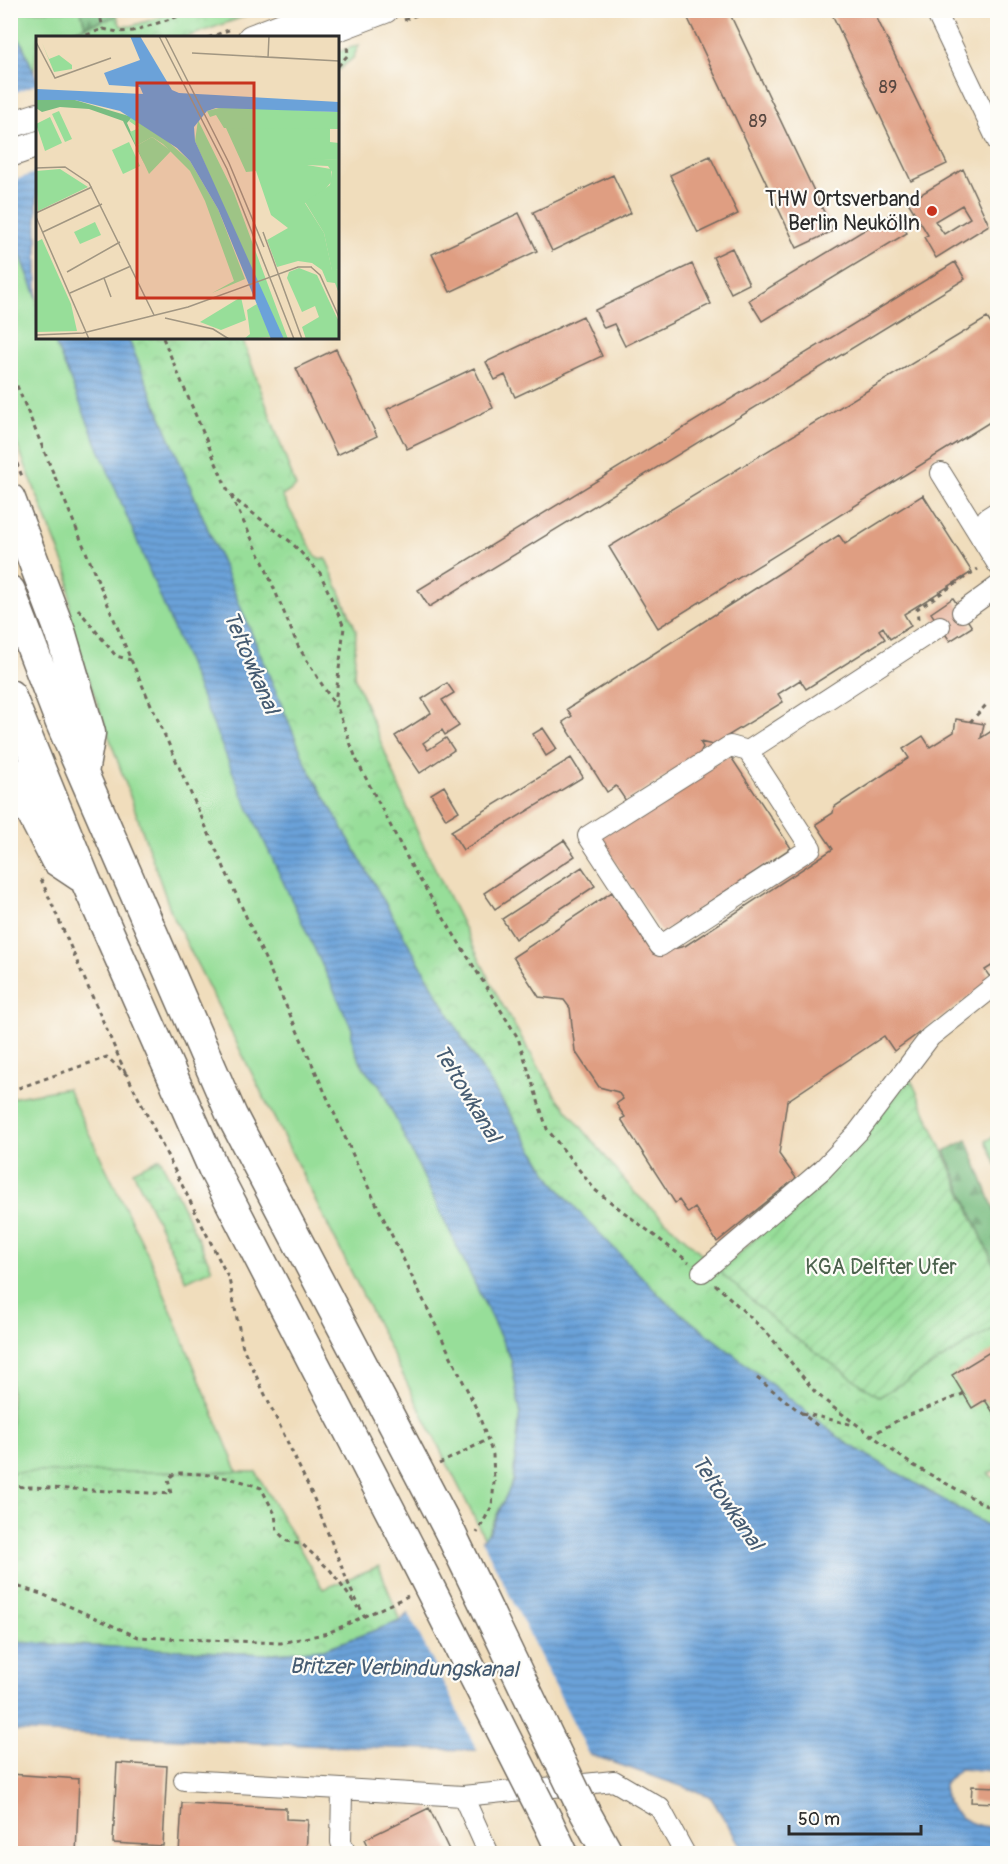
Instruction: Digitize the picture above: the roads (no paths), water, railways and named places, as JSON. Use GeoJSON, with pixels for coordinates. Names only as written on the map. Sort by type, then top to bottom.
{"type":"FeatureCollection","features":[{"type":"Feature","properties":{"kind":"highway"},"geometry":{"type":"LineString","coordinates":[[10,499],[61,634],[90,733],[83,772]]}},
{"type":"Feature","properties":{"kind":"highway"},"geometry":{"type":"LineString","coordinates":[[10,591],[83,772],[232,1116],[460,1536],[581,1806],[608,1854]]}},
{"type":"Feature","properties":{"kind":"highway"},"geometry":{"type":"LineString","coordinates":[[10,695],[85,879],[214,1170],[411,1551],[564,1854]]}},
{"type":"Feature","properties":{"kind":"highway"},"geometry":{"type":"LineString","coordinates":[[10,771],[56,860],[85,879]]}},
{"type":"Feature","properties":{"kind":"main road"},"geometry":{"type":"LineString","coordinates":[[256,36],[324,10]]}},
{"type":"Feature","properties":{"kind":"main road"},"geometry":{"type":"LineString","coordinates":[[316,36],[385,10]]}},
{"type":"Feature","properties":{"kind":"main road"},"geometry":{"type":"LineString","coordinates":[[10,125],[36,117]]}},
{"type":"Feature","properties":{"kind":"main road"},"geometry":{"type":"LineString","coordinates":[[10,154],[36,145]]}},
{"type":"Feature","properties":{"kind":"street"},"geometry":{"type":"LineString","coordinates":[[935,10],[998,142]]}},
{"type":"Feature","properties":{"kind":"street"},"geometry":{"type":"LineString","coordinates":[[941,473],[998,565]]}},
{"type":"Feature","properties":{"kind":"street"},"geometry":{"type":"LineString","coordinates":[[981,538],[987,518],[998,511]]}},
{"type":"Feature","properties":{"kind":"street"},"geometry":{"type":"LineString","coordinates":[[962,612],[998,586]]}},
{"type":"Feature","properties":{"kind":"street"},"geometry":{"type":"LineString","coordinates":[[748,751],[811,848],[660,945],[588,836],[730,746],[748,751],[940,626]]}},
{"type":"Feature","properties":{"kind":"street"},"geometry":{"type":"LineString","coordinates":[[702,1272],[823,1169],[858,1132],[930,1037],[998,983]]}},
{"type":"Feature","properties":{"kind":"street"},"geometry":{"type":"LineString","coordinates":[[184,1780],[342,1791],[463,1796],[614,1781],[660,1808],[685,1854]]}},
{"type":"Feature","properties":{"kind":"street"},"geometry":{"type":"LineString","coordinates":[[342,1791],[341,1842],[346,1854]]}},
{"type":"Feature","properties":{"kind":"street"},"geometry":{"type":"LineString","coordinates":[[463,1796],[489,1854]]}},
{"type":"Feature","properties":{"kind":"water"},"geometry":{"type":"Polygon","coordinates":[[[10,33],[21,41],[36,78],[36,295],[11,235],[10,33]]]}},
{"type":"Feature","properties":{"kind":"water"},"geometry":{"type":"Polygon","coordinates":[[[53,339],[128,339],[307,766],[464,1041],[553,1182],[665,1301],[846,1443],[997,1531],[997,1771],[959,1769],[944,1784],[949,1804],[960,1817],[977,1825],[997,1828],[997,1853],[745,1853],[710,1796],[586,1753],[325,1746],[11,1731],[10,1642],[263,1654],[324,1649],[400,1621],[489,1533],[513,1481],[520,1411],[511,1359],[379,1084],[368,1074],[359,1060],[353,1044],[352,1029],[241,792],[53,339]]]}},
{"type":"Feature","properties":{"kind":"place","name":"THW Ortsverband Berlin Neukölln"},"geometry":{"type":"Point","coordinates":[932,211]}},
{"type":"Feature","properties":{"kind":"water label","name":"Teltowkanal"},"geometry":{"type":"Point","coordinates":[252,662]}},
{"type":"Feature","properties":{"kind":"water label","name":"Teltowkanal"},"geometry":{"type":"Point","coordinates":[468,1093]}},
{"type":"Feature","properties":{"kind":"water label","name":"Teltowkanal"},"geometry":{"type":"Point","coordinates":[728,1502]}},
{"type":"Feature","properties":{"kind":"water label","name":"Britzer Verbindungskanal"},"geometry":{"type":"Point","coordinates":[404,1667]}},
{"type":"Feature","properties":{"kind":"park label","name":"KGA Delfter Ufer"},"geometry":{"type":"Point","coordinates":[881,1267]}}]}
